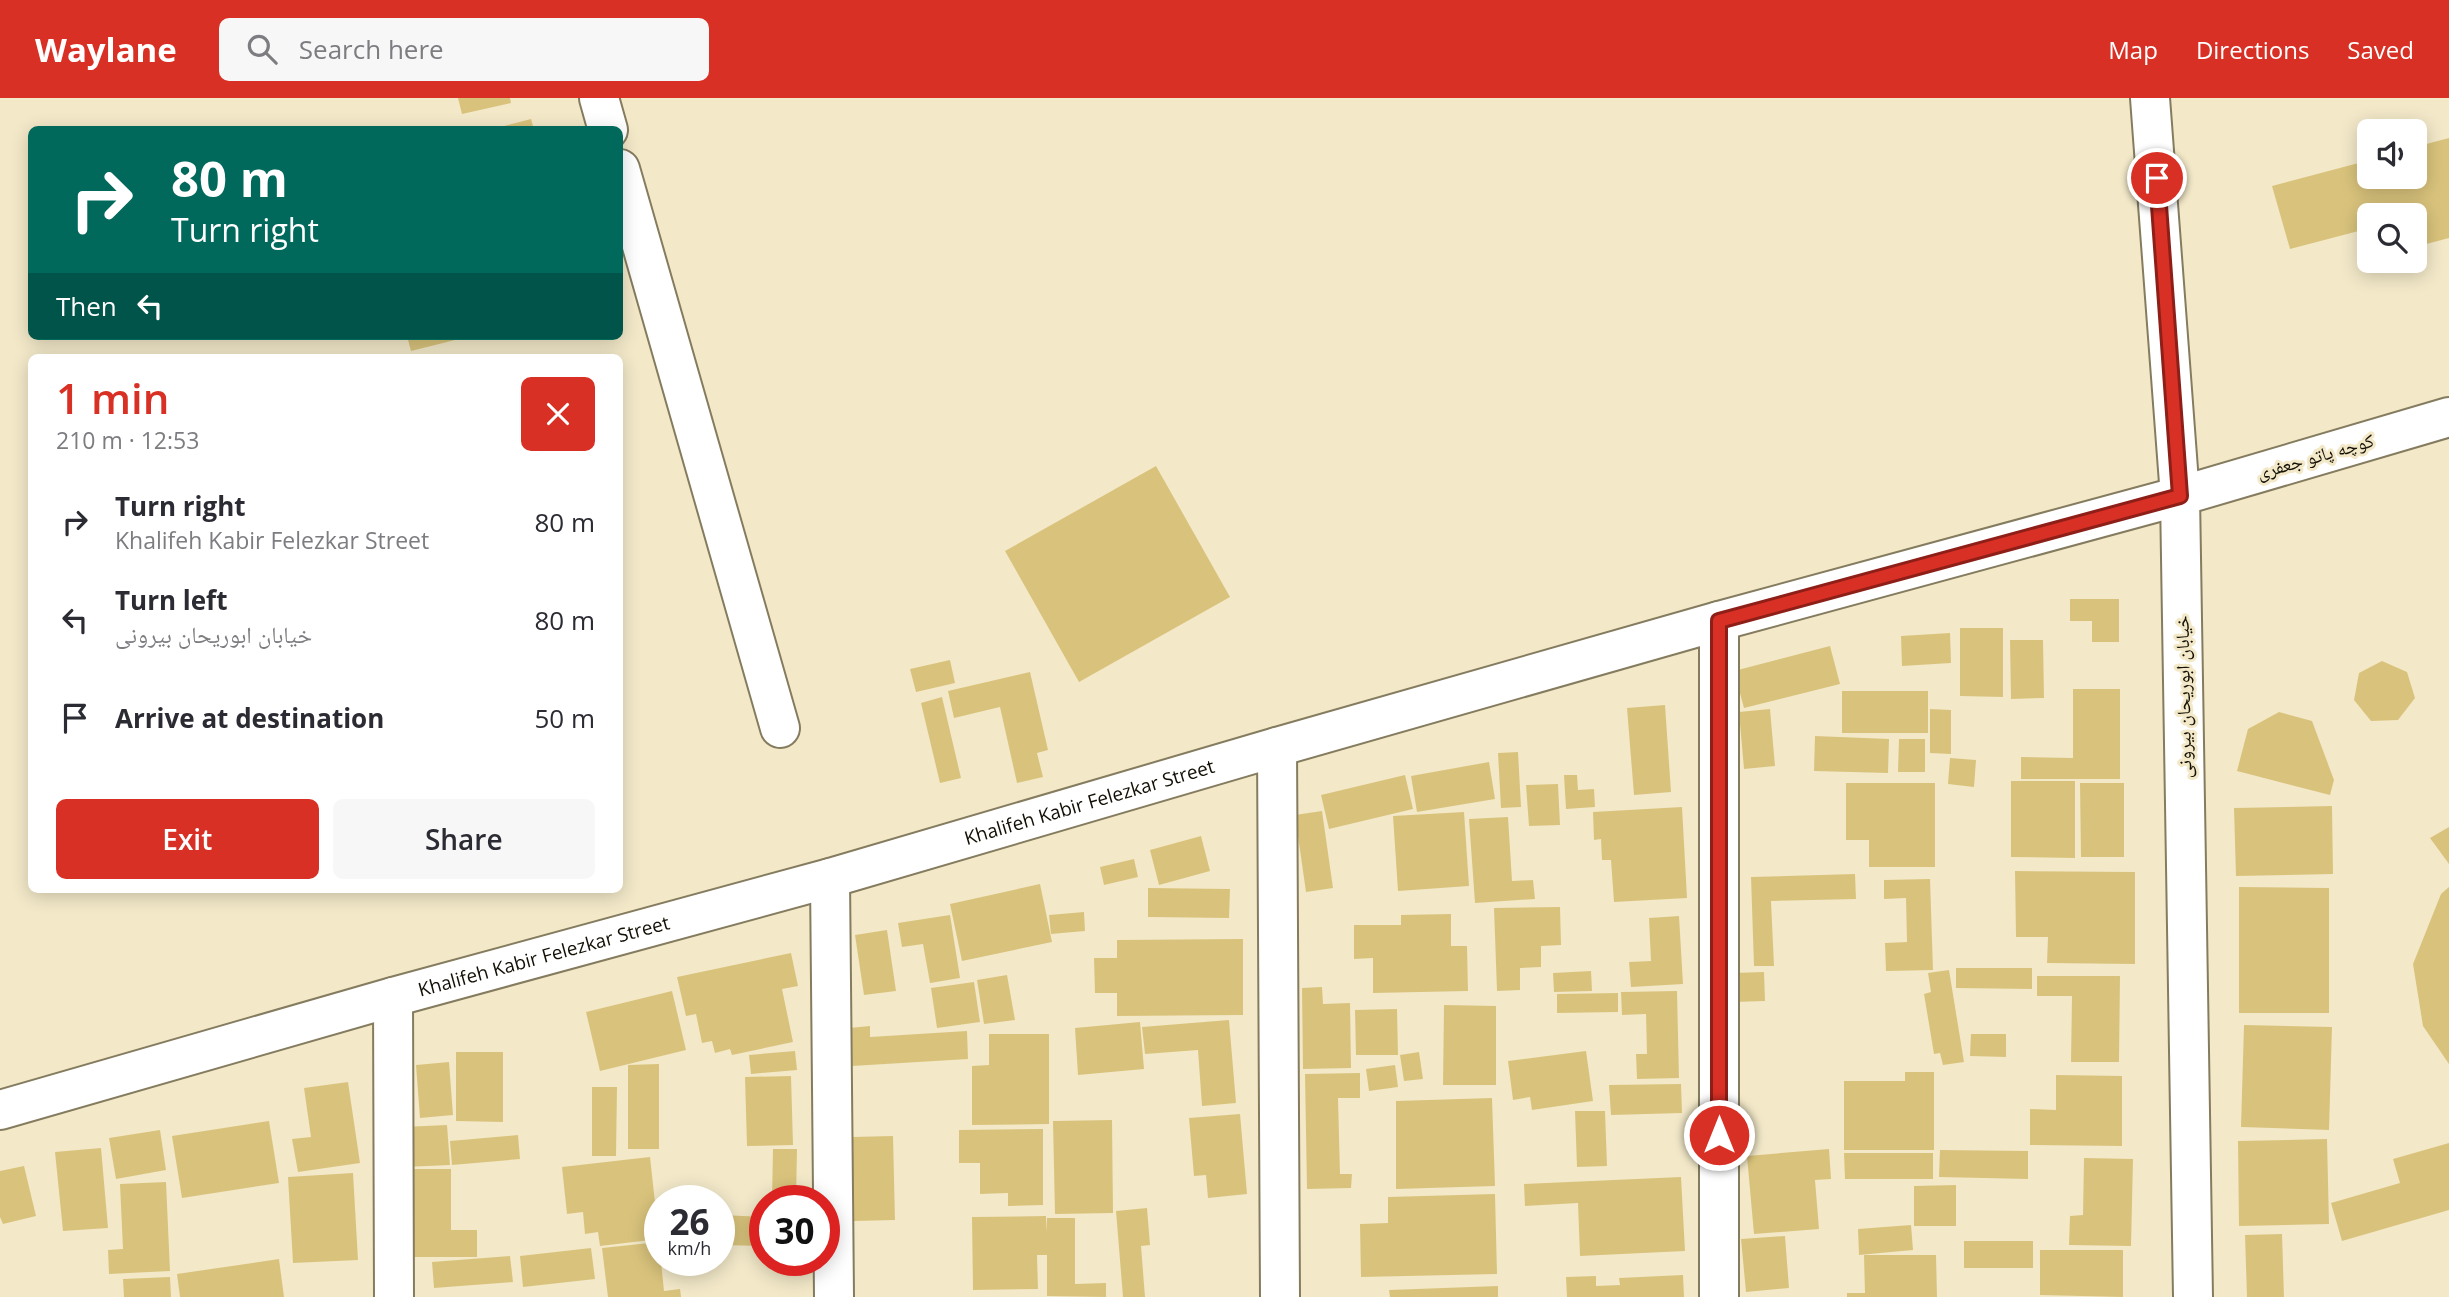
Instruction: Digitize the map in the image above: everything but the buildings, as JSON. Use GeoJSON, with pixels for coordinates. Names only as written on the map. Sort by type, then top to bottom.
{"type":"FeatureCollection","features":[{"type":"Feature","properties":{"kind":"street"},"geometry":{"type":"LineString","coordinates":[[599,98],[607,126]]}},
{"type":"Feature","properties":{"kind":"street","name":"خیابان ابوریحان بیرونی"},"geometry":{"type":"LineString","coordinates":[[2150,98],[2180,496],[2193,1297]]}},
{"type":"Feature","properties":{"kind":"street"},"geometry":{"type":"LineString","coordinates":[[623,179],[780,728]]}},
{"type":"Feature","properties":{"kind":"street","name":"کوچه پاتو جعفری"},"geometry":{"type":"LineString","coordinates":[[2180,496],[2449,416]]}},
{"type":"Feature","properties":{"kind":"street","name":"Khalifeh Kabir Felezkar Street"},"geometry":{"type":"LineString","coordinates":[[0,1110],[393,997],[830,878],[1719,621],[2180,496]]}},
{"type":"Feature","properties":{"kind":"street"},"geometry":{"type":"LineString","coordinates":[[1719,621],[1719,1297]]}},
{"type":"Feature","properties":{"kind":"street"},"geometry":{"type":"LineString","coordinates":[[1277,747],[1280,1297]]}},
{"type":"Feature","properties":{"kind":"street"},"geometry":{"type":"LineString","coordinates":[[830,878],[834,1297]]}},
{"type":"Feature","properties":{"kind":"street"},"geometry":{"type":"LineString","coordinates":[[393,997],[394,1297]]}},
{"type":"Feature","properties":{"kind":"route"},"geometry":{"type":"LineString","coordinates":[[1719,1135],[1719,621],[2180,496],[2157,178]]}}]}
